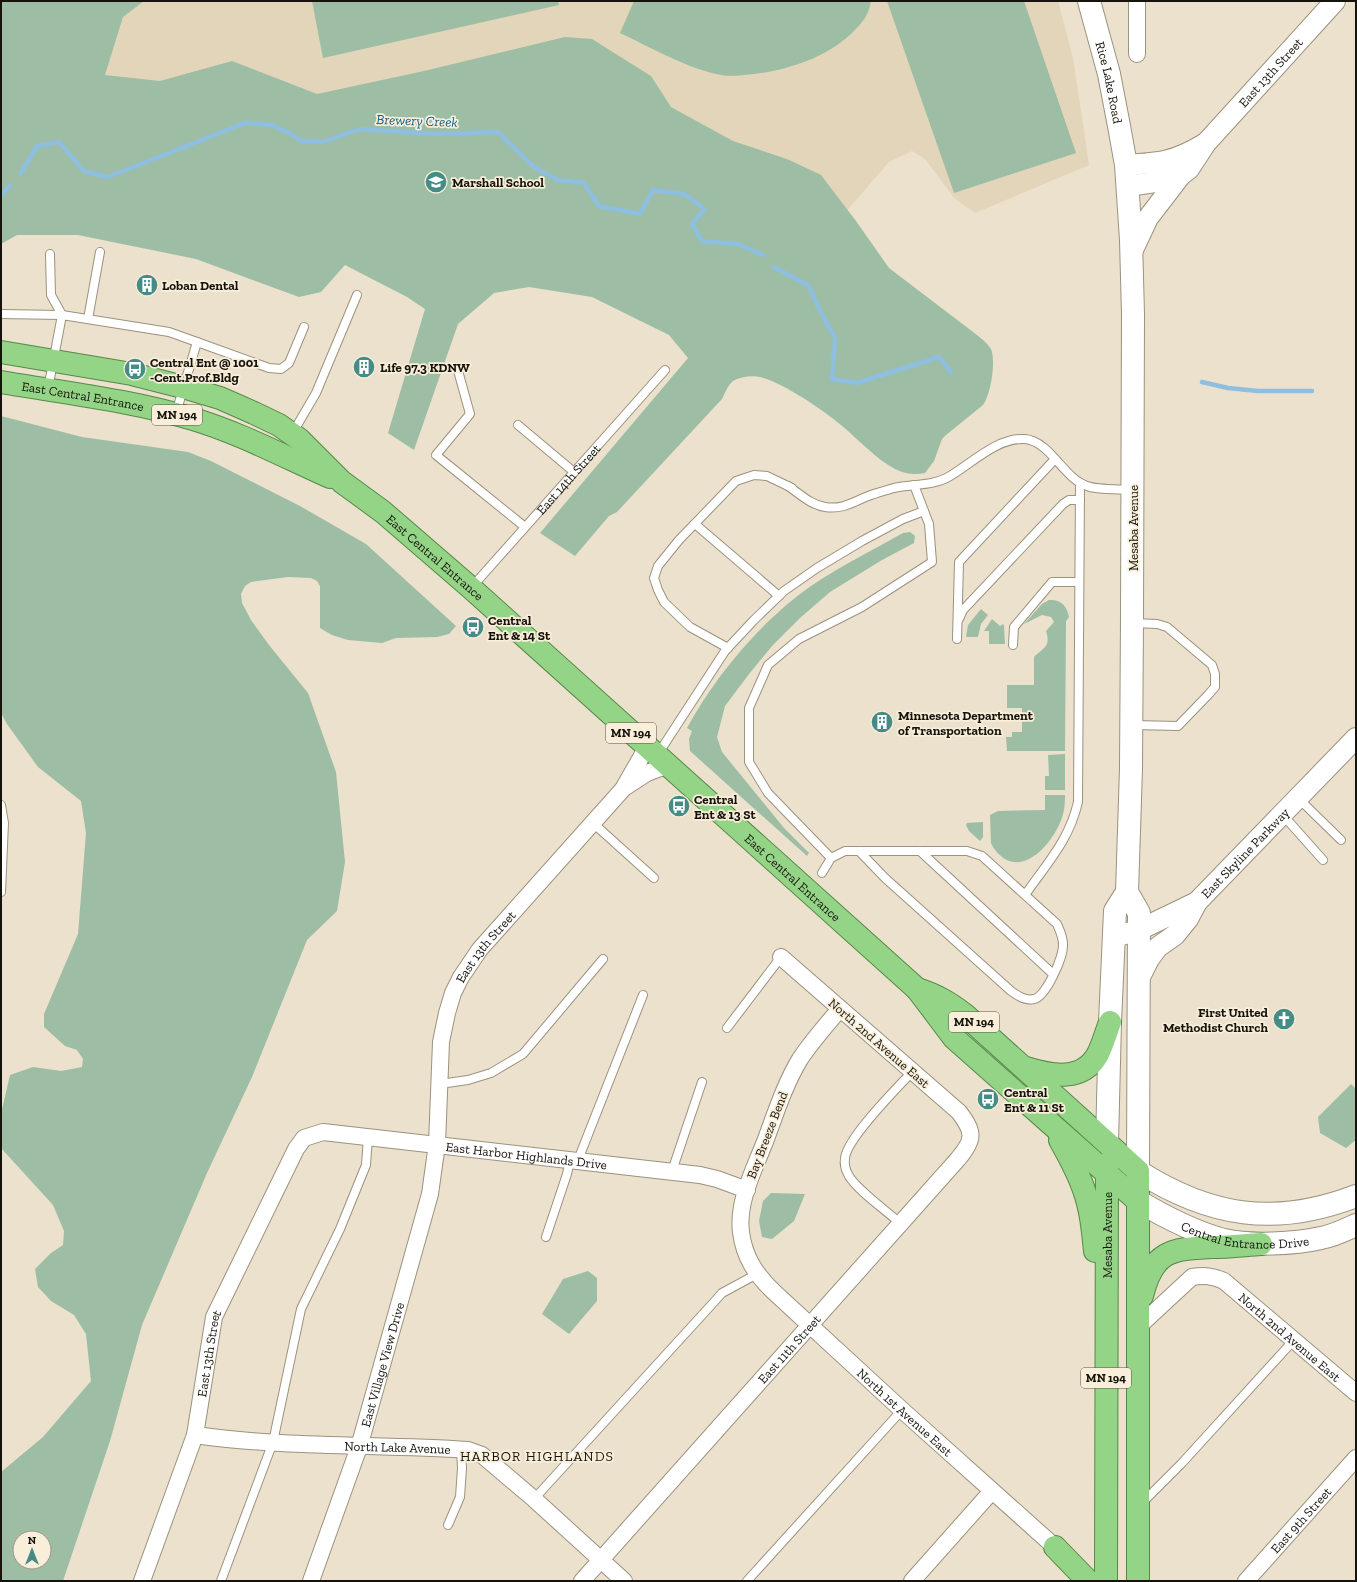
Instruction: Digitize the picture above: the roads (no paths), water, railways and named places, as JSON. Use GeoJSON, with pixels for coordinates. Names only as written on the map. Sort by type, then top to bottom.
{"type":"FeatureCollection","features":[{"type":"Feature","properties":{"kind":"highway","name":"East Central Entrance"},"geometry":{"type":"LineString","coordinates":[[1,352],[132,374],[183,387],[220,398],[279,425],[299,440],[342,482],[383,512],[471,588],[917,989],[954,1038],[1138,1201]]}},
{"type":"Feature","properties":{"kind":"highway","name":"East Central Entrance"},"geometry":{"type":"LineString","coordinates":[[1,382],[153,409],[193,419],[232,433],[342,482]]}},
{"type":"Feature","properties":{"kind":"highway","name":"East Central Entrance"},"geometry":{"type":"LineString","coordinates":[[917,989],[937,996],[950,1003],[1024,1067],[1138,1171]]}},
{"type":"Feature","properties":{"kind":"highway"},"geometry":{"type":"LineString","coordinates":[[1024,1067],[1061,1076],[1083,1071],[1098,1055],[1110,1022]]}},
{"type":"Feature","properties":{"kind":"highway","name":"MN 194"},"geometry":{"type":"LineString","coordinates":[[1050,1124],[1071,1160],[1085,1192],[1091,1222],[1106,1335]]}},
{"type":"Feature","properties":{"kind":"highway","name":"Mesaba Avenue"},"geometry":{"type":"LineString","coordinates":[[1106,1581],[1107,1142]]}},
{"type":"Feature","properties":{"kind":"highway","name":"MN 194"},"geometry":{"type":"LineString","coordinates":[[1138,1171],[1138,1581]]}},
{"type":"Feature","properties":{"kind":"highway"},"geometry":{"type":"LineString","coordinates":[[1137,1322],[1148,1276],[1158,1261],[1166,1254],[1187,1248],[1261,1244]]}},
{"type":"Feature","properties":{"kind":"highway"},"geometry":{"type":"LineString","coordinates":[[1055,1547],[1088,1581]]}},
{"type":"Feature","properties":{"kind":"main road","name":"Rice Lake Road"},"geometry":{"type":"LineString","coordinates":[[1088,1],[1115,100],[1127,176]]}},
{"type":"Feature","properties":{"kind":"main road","name":"Mesaba Avenue"},"geometry":{"type":"LineString","coordinates":[[1107,1142],[1115,911],[1127,892],[1132,724],[1133,314],[1127,176]]}},
{"type":"Feature","properties":{"kind":"main road"},"geometry":{"type":"LineString","coordinates":[[1127,892],[1139,913],[1138,1171]]}},
{"type":"Feature","properties":{"kind":"main road","name":"Central Entrance Drive"},"geometry":{"type":"LineString","coordinates":[[1138,1171],[1161,1186],[1184,1197],[1213,1206],[1244,1213],[1273,1215],[1302,1212],[1332,1205],[1356,1196]]}},
{"type":"Feature","properties":{"kind":"main road","name":"Central Entrance Drive"},"geometry":{"type":"LineString","coordinates":[[1138,1201],[1164,1216],[1195,1230],[1225,1240],[1261,1244],[1294,1243],[1322,1238],[1356,1226]]}},
{"type":"Feature","properties":{"kind":"street"},"geometry":{"type":"LineString","coordinates":[[1136,1],[1137,54]]}},
{"type":"Feature","properties":{"kind":"street","name":"East 13th Street"},"geometry":{"type":"LineString","coordinates":[[1131,254],[1148,218],[1181,175],[1188,169],[1206,143],[1331,3]]}},
{"type":"Feature","properties":{"kind":"street","name":"East 13th Street"},"geometry":{"type":"LineString","coordinates":[[1127,176],[1149,164],[1175,159],[1186,155],[1206,143]]}},
{"type":"Feature","properties":{"kind":"street"},"geometry":{"type":"LineString","coordinates":[[1127,176],[1162,181],[1181,175]]}},
{"type":"Feature","properties":{"kind":"street","name":"East Skyline Parkway"},"geometry":{"type":"LineString","coordinates":[[1114,937],[1139,930],[1197,902],[1356,738]]}},
{"type":"Feature","properties":{"kind":"street","name":"East 13th Street"},"geometry":{"type":"LineString","coordinates":[[437,1144],[443,1030],[446,1012],[461,977],[480,949],[623,789],[657,756]]}},
{"type":"Feature","properties":{"kind":"street","name":"East 13th Street"},"geometry":{"type":"LineString","coordinates":[[623,789],[640,777],[657,756]]}},
{"type":"Feature","properties":{"kind":"street"},"geometry":{"type":"LineString","coordinates":[[1138,981],[1149,959],[1158,947],[1175,935],[1188,919],[1197,902]]}},
{"type":"Feature","properties":{"kind":"street","name":"North 2nd Avenue East"},"geometry":{"type":"LineString","coordinates":[[781,957],[959,1112],[967,1122],[971,1133]]}},
{"type":"Feature","properties":{"kind":"street","name":"Bay Breeze Bend"},"geometry":{"type":"LineString","coordinates":[[757,1274],[744,1248],[741,1231],[743,1201],[746,1190],[791,1076],[813,1041],[840,1009]]}},
{"type":"Feature","properties":{"kind":"street","name":"East Harbor Highlands Drive"},"geometry":{"type":"LineString","coordinates":[[304,1138],[323,1132],[672,1171],[717,1178],[746,1190]]}},
{"type":"Feature","properties":{"kind":"street","name":"East 11th Street"},"geometry":{"type":"LineString","coordinates":[[582,1581],[901,1224],[965,1150],[971,1133]]}},
{"type":"Feature","properties":{"kind":"street","name":"East 13th Street"},"geometry":{"type":"LineString","coordinates":[[142,1581],[195,1435],[214,1316],[296,1149],[304,1138]]}},
{"type":"Feature","properties":{"kind":"street","name":"East Village View Drive"},"geometry":{"type":"LineString","coordinates":[[311,1581],[359,1447],[430,1194],[437,1144]]}},
{"type":"Feature","properties":{"kind":"street","name":"North 1st Avenue East"},"geometry":{"type":"LineString","coordinates":[[757,1274],[769,1288],[902,1410],[1055,1547]]}},
{"type":"Feature","properties":{"kind":"street","name":"North 2nd Avenue East"},"geometry":{"type":"LineString","coordinates":[[1137,1322],[1192,1277],[1202,1275],[1212,1276],[1224,1281],[1356,1393]]}},
{"type":"Feature","properties":{"kind":"street","name":"North Lake Avenue"},"geometry":{"type":"LineString","coordinates":[[195,1435],[273,1442],[359,1447],[468,1450],[482,1456],[534,1499],[624,1581]]}},
{"type":"Feature","properties":{"kind":"street","name":"East 9th Street"},"geometry":{"type":"LineString","coordinates":[[1246,1581],[1356,1458]]}},
{"type":"Feature","properties":{"kind":"street"},"geometry":{"type":"LineString","coordinates":[[912,1581],[992,1491]]}},
{"type":"Feature","properties":{"kind":"lane"},"geometry":{"type":"LineString","coordinates":[[88,319],[100,252]]}},
{"type":"Feature","properties":{"kind":"lane"},"geometry":{"type":"LineString","coordinates":[[48,390],[62,315],[51,295],[50,254]]}},
{"type":"Feature","properties":{"kind":"lane"},"geometry":{"type":"LineString","coordinates":[[292,435],[316,393],[357,295]]}},
{"type":"Feature","properties":{"kind":"lane"},"geometry":{"type":"LineString","coordinates":[[1,314],[62,315],[169,332],[269,368],[281,369],[289,363],[304,327]]}},
{"type":"Feature","properties":{"kind":"lane"},"geometry":{"type":"LineString","coordinates":[[176,415],[197,342]]}},
{"type":"Feature","properties":{"kind":"lane"},"geometry":{"type":"LineString","coordinates":[[457,367],[470,414],[436,455],[525,527]]}},
{"type":"Feature","properties":{"kind":"lane","name":"East 14th Street"},"geometry":{"type":"LineString","coordinates":[[471,588],[665,370]]}},
{"type":"Feature","properties":{"kind":"lane"},"geometry":{"type":"LineString","coordinates":[[518,425],[574,472]]}},
{"type":"Feature","properties":{"kind":"lane"},"geometry":{"type":"LineString","coordinates":[[728,648],[690,627],[664,602],[654,578],[658,566],[679,540],[736,481],[754,475],[768,476],[790,487],[811,502],[824,507],[850,505],[870,495],[896,488],[936,482],[950,476],[994,447],[1014,440],[1026,439],[1038,443],[1080,483],[1087,486],[1133,490]]}},
{"type":"Feature","properties":{"kind":"lane"},"geometry":{"type":"LineString","coordinates":[[957,639],[959,562],[1055,459]]}},
{"type":"Feature","properties":{"kind":"lane"},"geometry":{"type":"LineString","coordinates":[[1025,895],[1045,865],[1062,845],[1074,819],[1078,802],[1080,483]]}},
{"type":"Feature","properties":{"kind":"lane"},"geometry":{"type":"LineString","coordinates":[[831,858],[768,793],[749,762],[749,708],[768,665],[798,639],[862,607],[932,562],[929,524],[914,485]]}},
{"type":"Feature","properties":{"kind":"lane"},"geometry":{"type":"LineString","coordinates":[[958,622],[963,610],[1063,504],[1069,500],[1080,500]]}},
{"type":"Feature","properties":{"kind":"lane"},"geometry":{"type":"LineString","coordinates":[[657,756],[728,648],[779,596],[817,568],[862,540],[903,519],[924,511]]}},
{"type":"Feature","properties":{"kind":"lane"},"geometry":{"type":"LineString","coordinates":[[695,524],[779,596]]}},
{"type":"Feature","properties":{"kind":"lane"},"geometry":{"type":"LineString","coordinates":[[1013,645],[1014,627],[1052,582],[1079,582]]}},
{"type":"Feature","properties":{"kind":"lane"},"geometry":{"type":"LineString","coordinates":[[1132,623],[1157,624],[1167,627],[1212,665],[1215,680],[1215,687],[1208,696],[1178,726],[1132,724]]}},
{"type":"Feature","properties":{"kind":"lane"},"geometry":{"type":"LineString","coordinates":[[1298,797],[1341,840]]}},
{"type":"Feature","properties":{"kind":"lane"},"geometry":{"type":"LineString","coordinates":[[1,806],[4,823],[1,892]]}},
{"type":"Feature","properties":{"kind":"lane"},"geometry":{"type":"LineString","coordinates":[[1282,814],[1323,860]]}},
{"type":"Feature","properties":{"kind":"lane"},"geometry":{"type":"LineString","coordinates":[[593,823],[654,878]]}},
{"type":"Feature","properties":{"kind":"lane"},"geometry":{"type":"LineString","coordinates":[[822,873],[831,858],[845,851],[859,851],[920,851],[967,851],[982,856],[1057,924],[1062,934],[1064,946],[1062,955],[1042,994],[1033,1000],[1021,998],[885,878],[859,851]]}},
{"type":"Feature","properties":{"kind":"lane"},"geometry":{"type":"LineString","coordinates":[[920,851],[1053,974]]}},
{"type":"Feature","properties":{"kind":"lane"},"geometry":{"type":"LineString","coordinates":[[727,1028],[781,957]]}},
{"type":"Feature","properties":{"kind":"lane"},"geometry":{"type":"LineString","coordinates":[[440,1084],[468,1080],[491,1072],[523,1054],[604,959]]}},
{"type":"Feature","properties":{"kind":"lane"},"geometry":{"type":"LineString","coordinates":[[546,1237],[567,1174],[643,995]]}},
{"type":"Feature","properties":{"kind":"lane"},"geometry":{"type":"LineString","coordinates":[[901,1224],[856,1185],[847,1172],[845,1157],[851,1145],[871,1117],[912,1072]]}},
{"type":"Feature","properties":{"kind":"lane"},"geometry":{"type":"LineString","coordinates":[[672,1171],[702,1082]]}},
{"type":"Feature","properties":{"kind":"lane"},"geometry":{"type":"LineString","coordinates":[[221,1581],[273,1442],[301,1309],[340,1229],[366,1164],[368,1137]]}},
{"type":"Feature","properties":{"kind":"lane"},"geometry":{"type":"LineString","coordinates":[[534,1499],[722,1293],[757,1274]]}},
{"type":"Feature","properties":{"kind":"lane"},"geometry":{"type":"LineString","coordinates":[[1138,1507],[1182,1463],[1294,1340]]}},
{"type":"Feature","properties":{"kind":"lane"},"geometry":{"type":"LineString","coordinates":[[747,1581],[902,1410]]}},
{"type":"Feature","properties":{"kind":"lane"},"geometry":{"type":"LineString","coordinates":[[448,1525],[460,1497],[462,1468],[461,1450]]}},
{"type":"Feature","properties":{"kind":"waterway","name":"Brewery Creek"},"geometry":{"type":"LineString","coordinates":[[21,173],[37,146],[59,142],[84,171],[108,177],[245,123],[272,125],[289,133],[301,141],[323,142],[360,129],[435,134],[498,132],[534,167],[558,180],[584,183],[599,206],[640,214],[653,190],[684,194],[705,209],[692,224],[702,241],[738,244],[763,255]]}},
{"type":"Feature","properties":{"kind":"waterway","name":"Brewery Creek"},"geometry":{"type":"LineString","coordinates":[[1,195],[10,186]]}},
{"type":"Feature","properties":{"kind":"waterway","name":"Brewery Creek"},"geometry":{"type":"LineString","coordinates":[[774,267],[809,286],[817,305],[835,338],[832,379],[857,383],[939,357],[951,372]]}},
{"type":"Feature","properties":{"kind":"waterway"},"geometry":{"type":"LineString","coordinates":[[1202,382],[1228,388],[1258,391],[1312,391]]}},
{"type":"Feature","properties":{"kind":"place","name":"Marshall School"},"geometry":{"type":"Point","coordinates":[436,182]}},
{"type":"Feature","properties":{"kind":"place","name":"Loban Dental"},"geometry":{"type":"Point","coordinates":[147,285]}},
{"type":"Feature","properties":{"kind":"place","name":"Life 97.3 KDNW"},"geometry":{"type":"Point","coordinates":[364,367]}},
{"type":"Feature","properties":{"kind":"place","name":"Central Ent @ 1001 -Cent.Prof.Bldg"},"geometry":{"type":"Point","coordinates":[135,369]}},
{"type":"Feature","properties":{"kind":"place","name":"Central Ent & 14 St"},"geometry":{"type":"Point","coordinates":[473,627]}},
{"type":"Feature","properties":{"kind":"place","name":"Minnesota Department of Transportation"},"geometry":{"type":"Point","coordinates":[882,722]}},
{"type":"Feature","properties":{"kind":"place","name":"Central Ent & 13 St"},"geometry":{"type":"Point","coordinates":[679,806]}},
{"type":"Feature","properties":{"kind":"place","name":"First United Methodist Church"},"geometry":{"type":"Point","coordinates":[1284,1019]}},
{"type":"Feature","properties":{"kind":"place","name":"Central Ent & 11 St"},"geometry":{"type":"Point","coordinates":[988,1099]}},
{"type":"Feature","properties":{"kind":"district","name":"HARBOR HIGHLANDS"},"geometry":{"type":"Point","coordinates":[537,1456]}}]}
